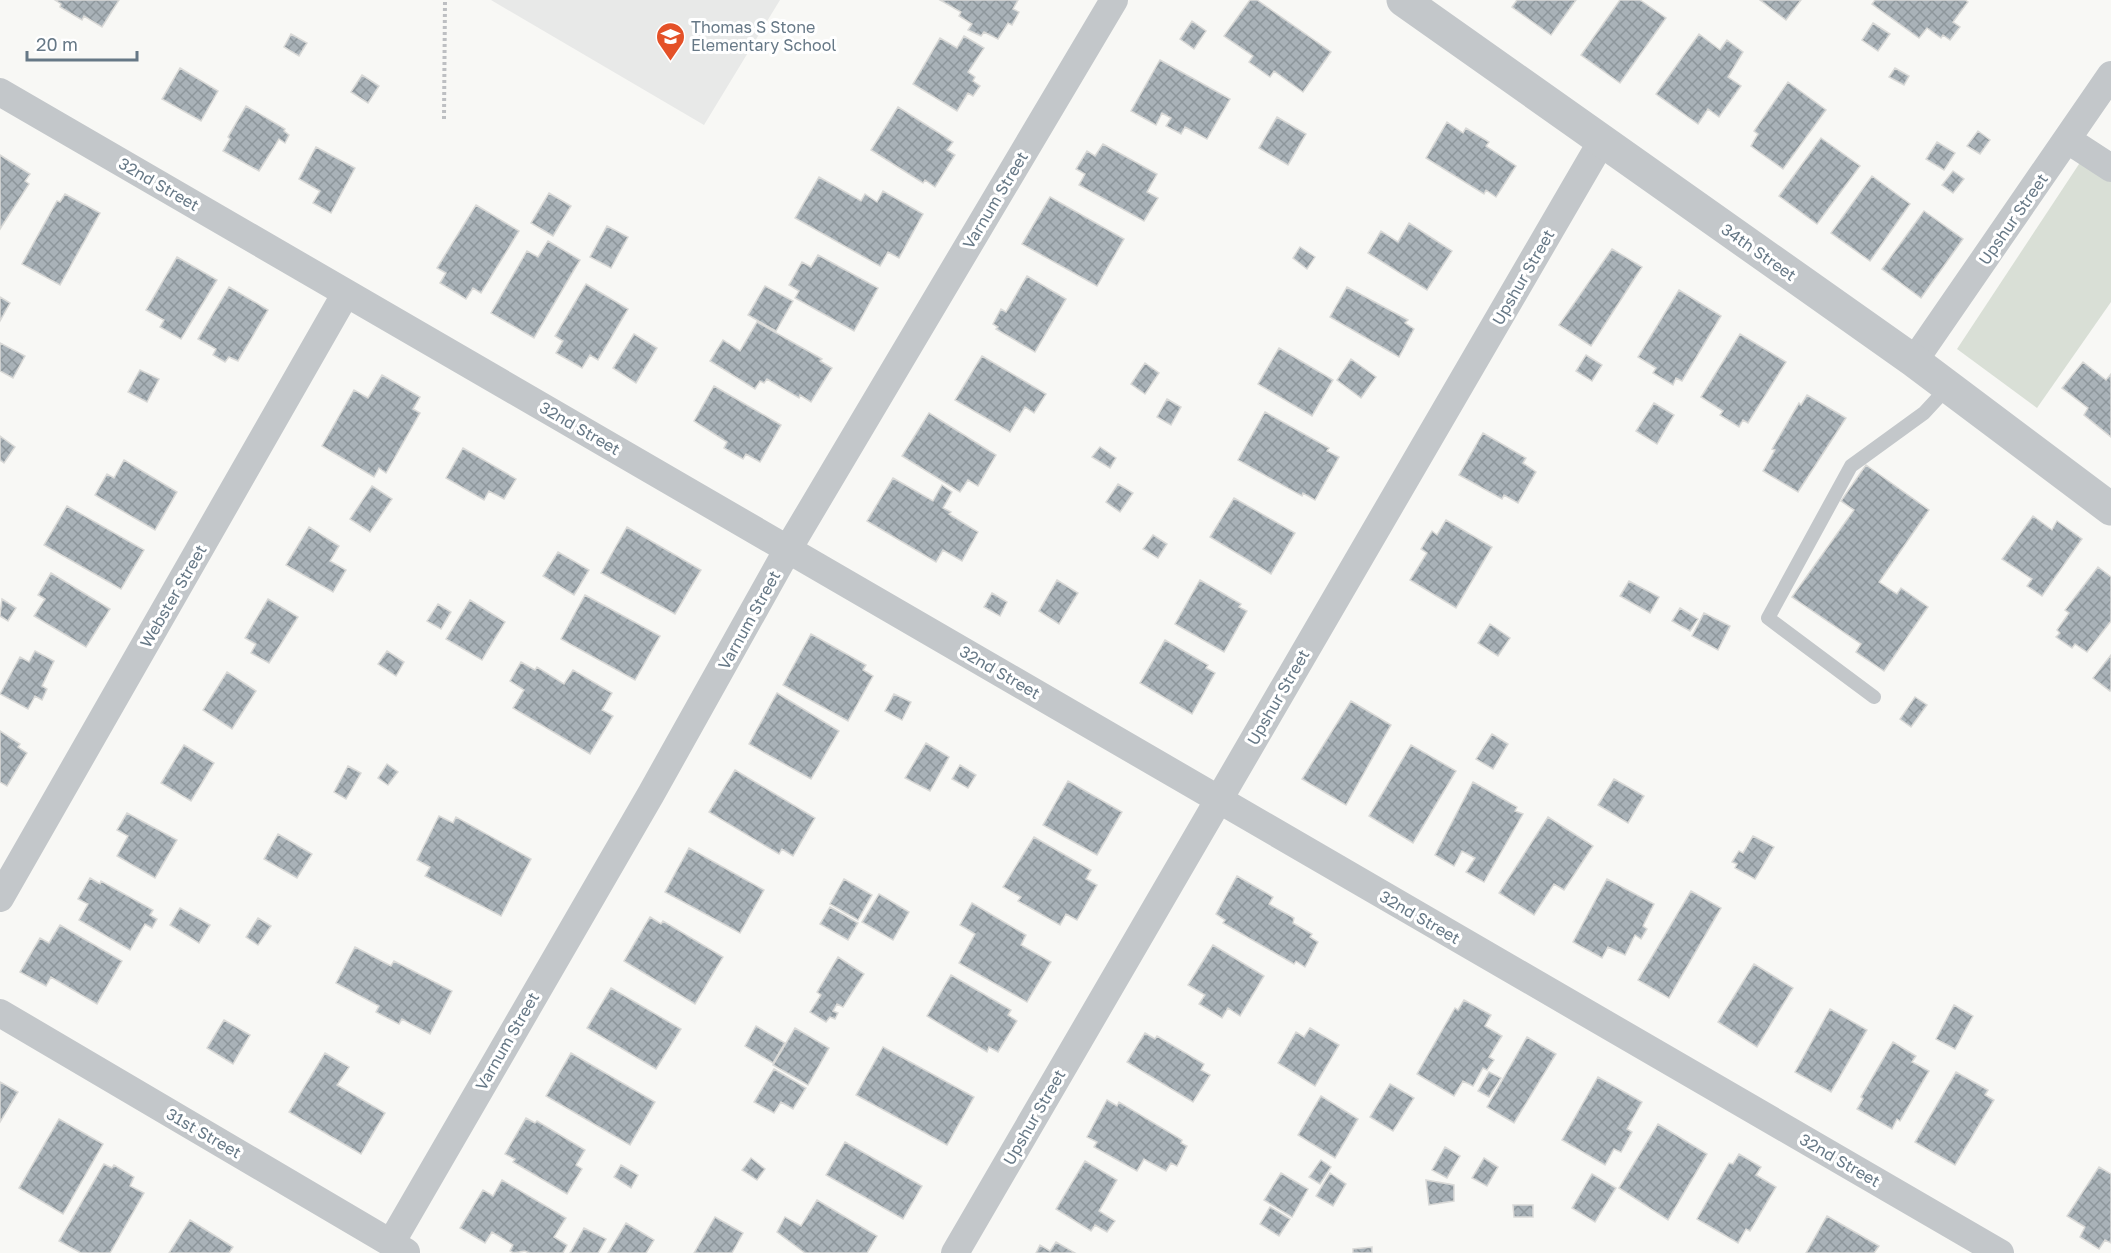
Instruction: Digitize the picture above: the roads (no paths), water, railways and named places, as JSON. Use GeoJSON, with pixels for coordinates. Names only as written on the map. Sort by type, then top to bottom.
{"type":"FeatureCollection","features":[{"type":"Feature","properties":{"kind":"street","name":"Varnum Street"},"geometry":{"type":"LineString","coordinates":[[399,1248],[788,549],[1114,0]]}},
{"type":"Feature","properties":{"kind":"street","name":"34th Street"},"geometry":{"type":"LineString","coordinates":[[1403,0],[1914,361],[2111,509]]}},
{"type":"Feature","properties":{"kind":"street","name":"Upshur Street"},"geometry":{"type":"LineString","coordinates":[[1914,361],[2111,75]]}},
{"type":"Feature","properties":{"kind":"street","name":"32nd Street"},"geometry":{"type":"LineString","coordinates":[[0,92],[2000,1253]]}},
{"type":"Feature","properties":{"kind":"street"},"geometry":{"type":"LineString","coordinates":[[2068,140],[2111,168]]}},
{"type":"Feature","properties":{"kind":"street","name":"Upshur Street"},"geometry":{"type":"LineString","coordinates":[[955,1253],[1602,141]]}},
{"type":"Feature","properties":{"kind":"street","name":"Webster Street"},"geometry":{"type":"LineString","coordinates":[[0,898],[346,293]]}},
{"type":"Feature","properties":{"kind":"street","name":"31st Street"},"geometry":{"type":"LineString","coordinates":[[0,1013],[399,1248]]}},
{"type":"Feature","properties":{"kind":"lane"},"geometry":{"type":"LineString","coordinates":[[1874,697],[1768,618],[1851,466],[1924,413],[1948,387]]}},
{"type":"Feature","properties":{"kind":"place","name":"Thomas S Stone Elementary School"},"geometry":{"type":"Point","coordinates":[670,62]}}]}
